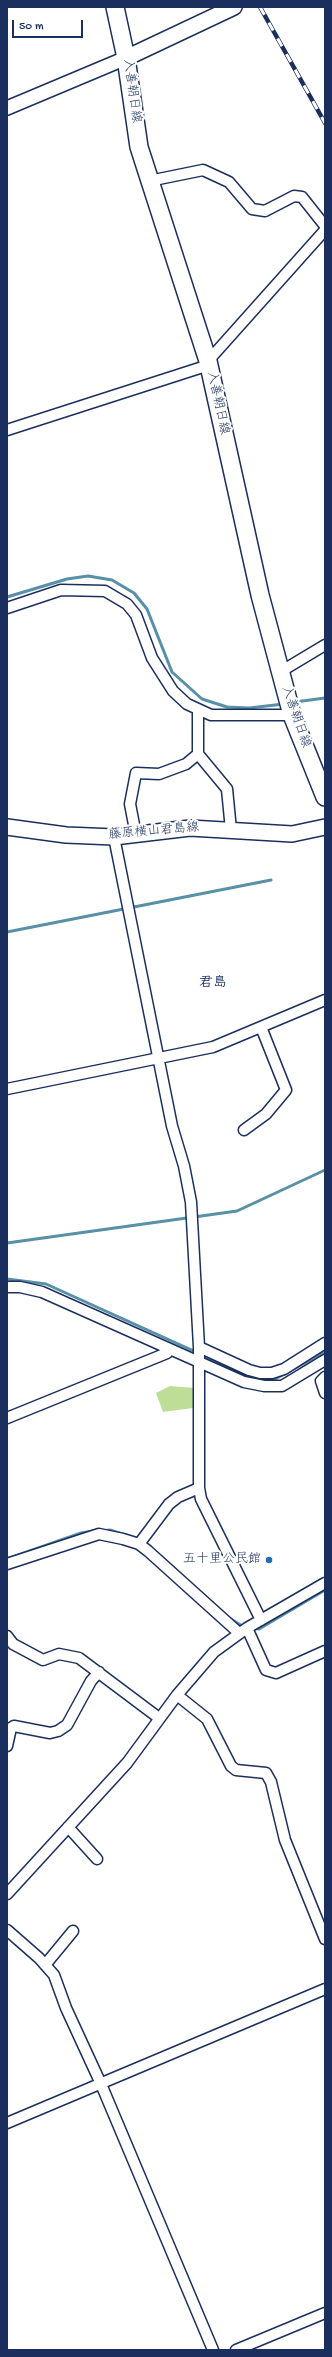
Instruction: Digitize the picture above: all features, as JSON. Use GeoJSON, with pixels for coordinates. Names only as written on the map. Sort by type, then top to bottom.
{"type":"FeatureCollection","features":[{"type":"Feature","properties":{"kind":"main road","name":"入善朝日線"},"geometry":{"type":"LineString","coordinates":[[115,7],[126,58],[139,147],[209,363],[260,595],[292,715],[325,797]]}},
{"type":"Feature","properties":{"kind":"main road"},"geometry":{"type":"LineString","coordinates":[[126,58],[234,7]]}},
{"type":"Feature","properties":{"kind":"main road","name":"藤原横山君島線"},"geometry":{"type":"LineString","coordinates":[[7,827],[66,835],[114,837],[190,828],[292,834],[325,827]]}},
{"type":"Feature","properties":{"kind":"street"},"geometry":{"type":"LineString","coordinates":[[7,108],[126,58]]}},
{"type":"Feature","properties":{"kind":"street"},"geometry":{"type":"LineString","coordinates":[[149,181],[203,170],[229,182],[252,209],[265,211],[294,196],[302,197],[325,226]]}},
{"type":"Feature","properties":{"kind":"street"},"geometry":{"type":"LineString","coordinates":[[7,430],[209,363],[325,230]]}},
{"type":"Feature","properties":{"kind":"street"},"geometry":{"type":"LineString","coordinates":[[7,608],[61,590],[105,591],[127,604],[136,615],[152,658],[173,691],[187,704],[211,715],[292,715]]}},
{"type":"Feature","properties":{"kind":"street"},"geometry":{"type":"LineString","coordinates":[[280,672],[325,645]]}},
{"type":"Feature","properties":{"kind":"street"},"geometry":{"type":"LineString","coordinates":[[198,709],[198,754],[227,789],[231,830]]}},
{"type":"Feature","properties":{"kind":"street"},"geometry":{"type":"LineString","coordinates":[[136,835],[130,804],[136,773],[159,774],[186,764],[198,754]]}},
{"type":"Feature","properties":{"kind":"street"},"geometry":{"type":"LineString","coordinates":[[114,837],[172,1126],[184,1166],[191,1202],[199,1347],[198,1488],[201,1500],[262,1620]]}},
{"type":"Feature","properties":{"kind":"street"},"geometry":{"type":"LineString","coordinates":[[7,1089],[212,1047],[325,1000]]}},
{"type":"Feature","properties":{"kind":"street"},"geometry":{"type":"LineString","coordinates":[[244,1130],[266,1114],[286,1090],[261,1027]]}},
{"type":"Feature","properties":{"kind":"street"},"geometry":{"type":"LineString","coordinates":[[7,1287],[20,1287],[42,1292],[92,1312],[169,1350],[244,1382],[264,1386],[282,1386],[325,1360]]}},
{"type":"Feature","properties":{"kind":"street"},"geometry":{"type":"LineString","coordinates":[[199,1347],[249,1370],[260,1373],[272,1373],[284,1369],[325,1343]]}},
{"type":"Feature","properties":{"kind":"street"},"geometry":{"type":"LineString","coordinates":[[7,1418],[167,1353],[169,1350]]}},
{"type":"Feature","properties":{"kind":"street"},"geometry":{"type":"LineString","coordinates":[[325,1377],[321,1381],[325,1393]]}},
{"type":"Feature","properties":{"kind":"street"},"geometry":{"type":"LineString","coordinates":[[139,1544],[168,1504],[178,1497],[198,1488]]}},
{"type":"Feature","properties":{"kind":"street"},"geometry":{"type":"LineString","coordinates":[[7,1564],[98,1534],[139,1544],[243,1631],[266,1670],[276,1673],[325,1651]]}},
{"type":"Feature","properties":{"kind":"street"},"geometry":{"type":"LineString","coordinates":[[7,1894],[127,1763],[177,1695],[214,1652],[243,1631],[325,1583]]}},
{"type":"Feature","properties":{"kind":"street"},"geometry":{"type":"LineString","coordinates":[[7,1636],[13,1644],[44,1660],[59,1654],[78,1658],[99,1672],[159,1718]]}},
{"type":"Feature","properties":{"kind":"street"},"geometry":{"type":"LineString","coordinates":[[7,1746],[11,1728],[14,1726],[50,1733],[58,1731],[67,1725],[91,1681],[99,1672]]}},
{"type":"Feature","properties":{"kind":"street"},"geometry":{"type":"LineString","coordinates":[[177,1695],[207,1719],[231,1766],[236,1770],[266,1773],[271,1782],[285,1840],[325,1939]]}},
{"type":"Feature","properties":{"kind":"street"},"geometry":{"type":"LineString","coordinates":[[68,1827],[97,1860]]}},
{"type":"Feature","properties":{"kind":"street"},"geometry":{"type":"LineString","coordinates":[[7,1930],[54,1975],[66,2008],[101,2084],[213,2350]]}},
{"type":"Feature","properties":{"kind":"street"},"geometry":{"type":"LineString","coordinates":[[45,1965],[73,1931]]}},
{"type":"Feature","properties":{"kind":"street"},"geometry":{"type":"LineString","coordinates":[[7,2122],[101,2084],[325,1989]]}},
{"type":"Feature","properties":{"kind":"street"},"geometry":{"type":"LineString","coordinates":[[236,2350],[325,2313]]}},
{"type":"Feature","properties":{"kind":"green space"},"geometry":{"type":"Polygon","coordinates":[[[170,1386],[195,1388],[193,1408],[163,1412],[156,1393],[170,1386]]]}},
{"type":"Feature","properties":{"kind":"waterway"},"geometry":{"type":"LineString","coordinates":[[7,597],[67,579],[88,576],[112,580],[134,593],[147,609],[172,672],[202,699],[227,707],[249,708],[284,704]]}},
{"type":"Feature","properties":{"kind":"waterway"},"geometry":{"type":"LineString","coordinates":[[295,702],[325,698]]}},
{"type":"Feature","properties":{"kind":"waterway"},"geometry":{"type":"LineString","coordinates":[[7,932],[271,880]]}},
{"type":"Feature","properties":{"kind":"waterway"},"geometry":{"type":"LineString","coordinates":[[7,1243],[237,1211],[325,1170]]}},
{"type":"Feature","properties":{"kind":"waterway"},"geometry":{"type":"LineString","coordinates":[[7,1279],[46,1284],[196,1352]]}},
{"type":"Feature","properties":{"kind":"waterway"},"geometry":{"type":"LineString","coordinates":[[201,1354],[250,1379],[275,1379],[325,1352]]}},
{"type":"Feature","properties":{"kind":"waterway"},"geometry":{"type":"LineString","coordinates":[[102,1531],[110,1530],[141,1540]]}},
{"type":"Feature","properties":{"kind":"waterway"},"geometry":{"type":"LineString","coordinates":[[7,1559],[81,1533],[93,1531]]}},
{"type":"Feature","properties":{"kind":"waterway"},"geometry":{"type":"LineString","coordinates":[[155,1551],[177,1571]]}},
{"type":"Feature","properties":{"kind":"waterway"},"geometry":{"type":"LineString","coordinates":[[252,1628],[259,1629],[325,1590]]}},
{"type":"Feature","properties":{"kind":"waterway"},"geometry":{"type":"LineString","coordinates":[[229,1618],[244,1627]]}},
{"type":"Feature","properties":{"kind":"railway"},"geometry":{"type":"LineString","coordinates":[[260,7],[325,123]]}},
{"type":"Feature","properties":{"kind":"place","name":"五十里公民館"},"geometry":{"type":"Point","coordinates":[269,1560]}},
{"type":"Feature","properties":{"kind":"district","name":"君島"},"geometry":{"type":"Point","coordinates":[213,984]}}]}
